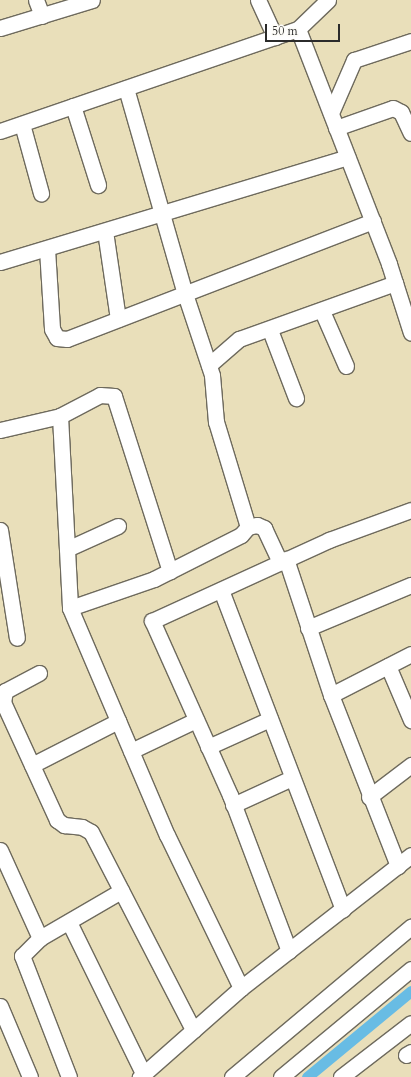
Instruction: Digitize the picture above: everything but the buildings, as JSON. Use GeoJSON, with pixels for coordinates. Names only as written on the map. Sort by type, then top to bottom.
{"type":"FeatureCollection","features":[{"type":"Feature","properties":{"kind":"street"},"geometry":{"type":"LineString","coordinates":[[36,0],[42,16]]}},
{"type":"Feature","properties":{"kind":"street"},"geometry":{"type":"LineString","coordinates":[[0,28],[92,0]]}},
{"type":"Feature","properties":{"kind":"street"},"geometry":{"type":"LineString","coordinates":[[258,0],[275,37]]}},
{"type":"Feature","properties":{"kind":"street"},"geometry":{"type":"LineString","coordinates":[[0,131],[298,29],[328,0]]}},
{"type":"Feature","properties":{"kind":"street"},"geometry":{"type":"LineString","coordinates":[[298,29],[395,283],[406,299],[411,333]]}},
{"type":"Feature","properties":{"kind":"street"},"geometry":{"type":"LineString","coordinates":[[331,113],[354,60],[411,41]]}},
{"type":"Feature","properties":{"kind":"street"},"geometry":{"type":"LineString","coordinates":[[126,88],[185,294],[209,365],[216,422],[248,527]]}},
{"type":"Feature","properties":{"kind":"street"},"geometry":{"type":"LineString","coordinates":[[73,106],[98,185]]}},
{"type":"Feature","properties":{"kind":"street"},"geometry":{"type":"LineString","coordinates":[[336,128],[393,108],[401,112],[411,133]]}},
{"type":"Feature","properties":{"kind":"street"},"geometry":{"type":"LineString","coordinates":[[22,124],[41,193]]}},
{"type":"Feature","properties":{"kind":"street"},"geometry":{"type":"LineString","coordinates":[[0,262],[348,157]]}},
{"type":"Feature","properties":{"kind":"street"},"geometry":{"type":"LineString","coordinates":[[47,249],[52,328],[57,338],[67,339],[372,221]]}},
{"type":"Feature","properties":{"kind":"street"},"geometry":{"type":"LineString","coordinates":[[105,231],[118,319]]}},
{"type":"Feature","properties":{"kind":"street"},"geometry":{"type":"LineString","coordinates":[[209,365],[239,339],[270,330],[395,283]]}},
{"type":"Feature","properties":{"kind":"street"},"geometry":{"type":"LineString","coordinates":[[322,311],[346,366]]}},
{"type":"Feature","properties":{"kind":"street"},"geometry":{"type":"LineString","coordinates":[[270,330],[296,398]]}},
{"type":"Feature","properties":{"kind":"street"},"geometry":{"type":"LineString","coordinates":[[0,430],[60,416],[100,395],[114,396],[170,571]]}},
{"type":"Feature","properties":{"kind":"street"},"geometry":{"type":"LineString","coordinates":[[60,416],[70,608],[167,835],[241,988]]}},
{"type":"Feature","properties":{"kind":"street"},"geometry":{"type":"LineString","coordinates":[[289,951],[233,805],[152,621],[283,561],[411,510]]}},
{"type":"Feature","properties":{"kind":"street"},"geometry":{"type":"LineString","coordinates":[[70,608],[170,571],[241,535],[248,527],[257,525],[264,528],[283,561],[369,796],[398,866]]}},
{"type":"Feature","properties":{"kind":"street"},"geometry":{"type":"LineString","coordinates":[[67,549],[118,526]]}},
{"type":"Feature","properties":{"kind":"street"},"geometry":{"type":"LineString","coordinates":[[0,530],[17,638]]}},
{"type":"Feature","properties":{"kind":"street"},"geometry":{"type":"LineString","coordinates":[[308,628],[411,584]]}},
{"type":"Feature","properties":{"kind":"street"},"geometry":{"type":"LineString","coordinates":[[221,590],[343,909]]}},
{"type":"Feature","properties":{"kind":"street"},"geometry":{"type":"LineString","coordinates":[[331,695],[411,654]]}},
{"type":"Feature","properties":{"kind":"street"},"geometry":{"type":"LineString","coordinates":[[388,666],[411,720]]}},
{"type":"Feature","properties":{"kind":"street"},"geometry":{"type":"LineString","coordinates":[[39,673],[5,691],[2,698],[57,820],[64,825],[82,827],[91,832],[193,1030]]}},
{"type":"Feature","properties":{"kind":"street"},"geometry":{"type":"LineString","coordinates":[[208,747],[270,719]]}},
{"type":"Feature","properties":{"kind":"street"},"geometry":{"type":"LineString","coordinates":[[32,764],[118,720]]}},
{"type":"Feature","properties":{"kind":"street"},"geometry":{"type":"LineString","coordinates":[[131,751],[196,720]]}},
{"type":"Feature","properties":{"kind":"street"},"geometry":{"type":"LineString","coordinates":[[369,796],[411,765]]}},
{"type":"Feature","properties":{"kind":"street"},"geometry":{"type":"LineString","coordinates":[[233,805],[292,778]]}},
{"type":"Feature","properties":{"kind":"street"},"geometry":{"type":"LineString","coordinates":[[0,850],[40,938]]}},
{"type":"Feature","properties":{"kind":"street"},"geometry":{"type":"LineString","coordinates":[[69,922],[141,1075],[241,988],[411,855]]}},
{"type":"Feature","properties":{"kind":"street"},"geometry":{"type":"LineString","coordinates":[[69,1077],[22,962],[24,951],[40,938],[121,891]]}},
{"type":"Feature","properties":{"kind":"street"},"geometry":{"type":"LineString","coordinates":[[232,1077],[411,927]]}},
{"type":"Feature","properties":{"kind":"street"},"geometry":{"type":"LineString","coordinates":[[281,1077],[411,969]]}},
{"type":"Feature","properties":{"kind":"street"},"geometry":{"type":"LineString","coordinates":[[0,1006],[30,1077]]}},
{"type":"Feature","properties":{"kind":"street"},"geometry":{"type":"LineString","coordinates":[[341,1077],[411,1023]]}},
{"type":"Feature","properties":{"kind":"waterway"},"geometry":{"type":"LineString","coordinates":[[307,1077],[411,991]]}}]}
